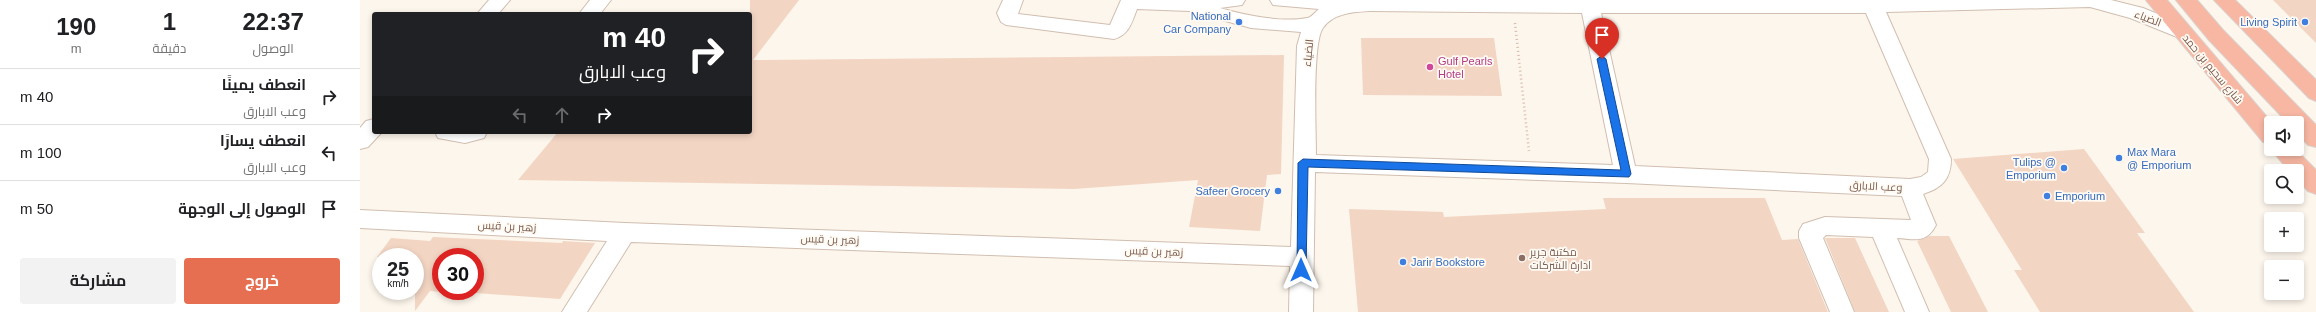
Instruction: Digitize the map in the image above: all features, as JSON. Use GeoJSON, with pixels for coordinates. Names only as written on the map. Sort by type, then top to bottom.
{"type":"FeatureCollection","features":[{"type":"Feature","properties":{"kind":"highway","name":"شارع سحيم بن حمد"},"geometry":{"type":"LineString","coordinates":[[2156,0],[2264,128]]}},
{"type":"Feature","properties":{"kind":"highway"},"geometry":{"type":"LineString","coordinates":[[2186,0],[2216,35],[2316,139]]}},
{"type":"Feature","properties":{"kind":"highway"},"geometry":{"type":"LineString","coordinates":[[2224,0],[2316,93]]}},
{"type":"Feature","properties":{"kind":"highway"},"geometry":{"type":"LineString","coordinates":[[2289,156],[2316,184]]}},
{"type":"Feature","properties":{"kind":"street"},"geometry":{"type":"LineString","coordinates":[[489,12],[500,0]]}},
{"type":"Feature","properties":{"kind":"street"},"geometry":{"type":"LineString","coordinates":[[591,12],[601,0]]}},
{"type":"Feature","properties":{"kind":"street"},"geometry":{"type":"LineString","coordinates":[[1013,0],[1007,13],[1008,17],[1013,20],[1114,32],[1121,26],[1131,1],[1191,5],[1235,0]]}},
{"type":"Feature","properties":{"kind":"street"},"geometry":{"type":"LineString","coordinates":[[1280,0],[1307,1],[1344,7]]}},
{"type":"Feature","properties":{"kind":"street","name":"الضياء"},"geometry":{"type":"LineString","coordinates":[[1301,312],[1303,163],[1307,46],[1313,25],[1326,14],[1344,7],[1370,4],[1455,3],[1513,6],[1590,6],[1651,3],[1879,4],[2091,1],[2136,13],[2182,32]]}},
{"type":"Feature","properties":{"kind":"street","name":"وعب الابارق"},"geometry":{"type":"LineString","coordinates":[[1303,163],[1531,170],[1910,188],[1926,185],[1936,178],[1941,170],[1940,159],[1879,4]]}},
{"type":"Feature","properties":{"kind":"street"},"geometry":{"type":"LineString","coordinates":[[1191,5],[1210,13],[1254,23],[1313,25]]}},
{"type":"Feature","properties":{"kind":"street"},"geometry":{"type":"LineString","coordinates":[[1590,6],[1626,174]]}},
{"type":"Feature","properties":{"kind":"street"},"geometry":{"type":"LineString","coordinates":[[360,141],[372,129]]}},
{"type":"Feature","properties":{"kind":"street"},"geometry":{"type":"LineString","coordinates":[[1842,312],[1811,238],[1811,231],[1825,226],[1880,227],[1914,230],[1924,228],[1923,221],[1910,188]]}},
{"type":"Feature","properties":{"kind":"street","name":"زهير بن قيس"},"geometry":{"type":"LineString","coordinates":[[360,219],[624,232],[1301,257]]}},
{"type":"Feature","properties":{"kind":"street"},"geometry":{"type":"LineString","coordinates":[[1880,227],[1917,312]]}},
{"type":"Feature","properties":{"kind":"street"},"geometry":{"type":"LineString","coordinates":[[574,312],[624,232]]}},
{"type":"Feature","properties":{"kind":"path"},"geometry":{"type":"LineString","coordinates":[[1513,6],[1531,170]]}},
{"type":"Feature","properties":{"kind":"building"},"geometry":{"type":"Polygon","coordinates":[[[750,0],[799,0],[753,60],[1284,55],[1281,174],[1267,175],[1260,231],[1189,227],[1198,180],[1074,189],[518,180],[556,134],[752,134],[752,12],[750,12],[750,0]]]}},
{"type":"Feature","properties":{"kind":"building","name":"Living Spirit"},"geometry":{"type":"Polygon","coordinates":[[[2273,0],[2316,0],[2316,43],[2273,0]]]}},
{"type":"Feature","properties":{"kind":"building","name":"Gulf Pearls Hotel"},"geometry":{"type":"Polygon","coordinates":[[[1361,38],[1494,38],[1502,96],[1363,95],[1361,38]]]}},
{"type":"Feature","properties":{"kind":"building"},"geometry":{"type":"Polygon","coordinates":[[[2084,149],[2145,233],[2137,233],[2194,312],[2040,312],[2014,270],[2022,270],[1953,159],[2084,149]]]}},
{"type":"Feature","properties":{"kind":"building"},"geometry":{"type":"Polygon","coordinates":[[[1603,198],[1765,198],[1782,240],[1798,239],[1828,312],[1358,312],[1349,209],[1443,212],[1444,217],[1606,209],[1603,198]]]}},
{"type":"Feature","properties":{"kind":"building"},"geometry":{"type":"Polygon","coordinates":[[[1929,236],[1949,236],[1988,312],[1951,312],[1917,241],[1929,236]]]}},
{"type":"Feature","properties":{"kind":"building"},"geometry":{"type":"Polygon","coordinates":[[[433,237],[562,243],[563,241],[595,243],[560,299],[484,294],[484,248],[432,248],[432,291],[430,291],[424,299],[424,248],[384,248],[391,238],[430,241],[433,237]]]}},
{"type":"Feature","properties":{"kind":"building"},"geometry":{"type":"Polygon","coordinates":[[[1825,238],[1855,238],[1889,312],[1855,312],[1825,238]]]}},
{"type":"Feature","properties":{"kind":"building"},"geometry":{"type":"Polygon","coordinates":[[[415,300],[423,300],[415,311],[415,300]]]}},
{"type":"Feature","properties":{"kind":"place","name":"National Car Company"},"geometry":{"type":"Point","coordinates":[1239,22]}},
{"type":"Feature","properties":{"kind":"place","name":"Living Spirit"},"geometry":{"type":"Point","coordinates":[2305,22]}},
{"type":"Feature","properties":{"kind":"place","name":"Gulf Pearls Hotel"},"geometry":{"type":"Point","coordinates":[1430,67]}},
{"type":"Feature","properties":{"kind":"place","name":"Max Mara @ Emporium"},"geometry":{"type":"Point","coordinates":[2119,158]}},
{"type":"Feature","properties":{"kind":"place","name":"Tulips @ Emporium"},"geometry":{"type":"Point","coordinates":[2064,168]}},
{"type":"Feature","properties":{"kind":"place","name":"Safeer Grocery"},"geometry":{"type":"Point","coordinates":[1278,191]}},
{"type":"Feature","properties":{"kind":"place","name":"Emporium"},"geometry":{"type":"Point","coordinates":[2047,196]}},
{"type":"Feature","properties":{"kind":"place","name":"مكتبة جرير ادارة الشركات"},"geometry":{"type":"Point","coordinates":[1522,258]}},
{"type":"Feature","properties":{"kind":"place","name":"Jarir Bookstore"},"geometry":{"type":"Point","coordinates":[1403,262]}},
{"type":"Feature","properties":{"kind":"route"},"geometry":{"type":"LineString","coordinates":[[1301,270],[1303,163],[1626,174],[1602,59]]}}]}
